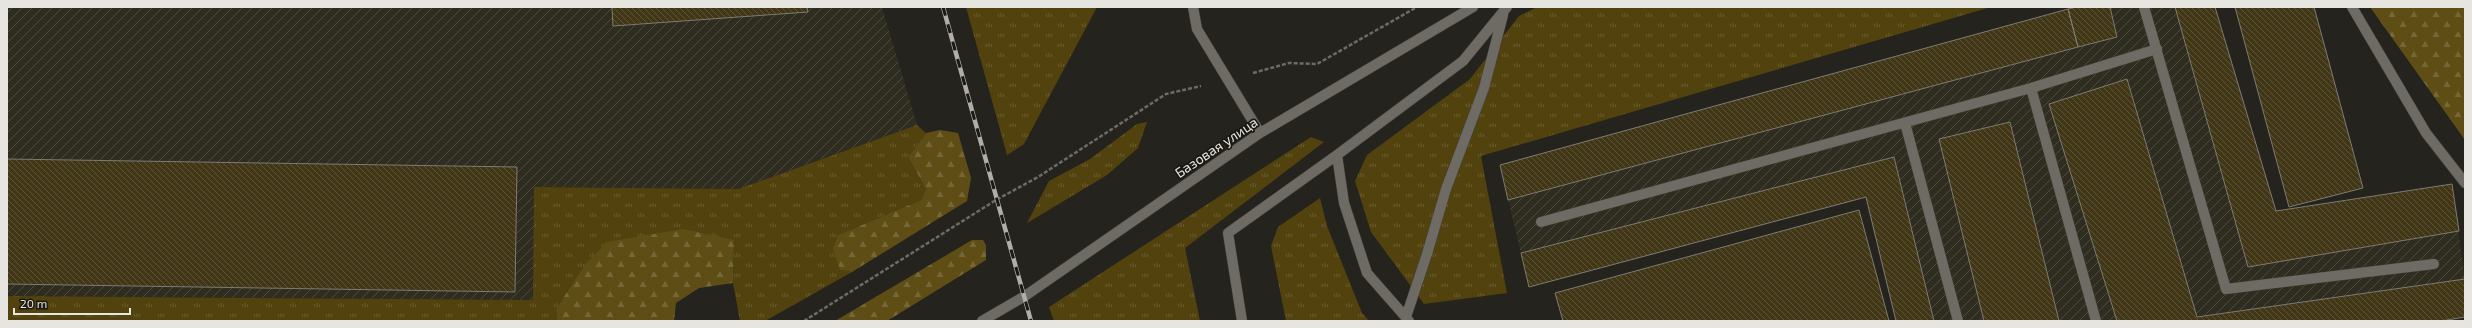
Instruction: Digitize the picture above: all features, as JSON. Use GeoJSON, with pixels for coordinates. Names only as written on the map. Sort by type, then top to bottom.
{"type":"FeatureCollection","features":[{"type":"Feature","properties":{"kind":"street"},"geometry":{"type":"LineString","coordinates":[[1193,7],[1197,29],[1260,133]]}},
{"type":"Feature","properties":{"kind":"street","name":"Базовая улица"},"geometry":{"type":"LineString","coordinates":[[982,321],[1025,296],[1260,133],[1473,7]]}},
{"type":"Feature","properties":{"kind":"street"},"geometry":{"type":"LineString","coordinates":[[2144,7],[2226,289],[2434,264]]}},
{"type":"Feature","properties":{"kind":"street"},"geometry":{"type":"LineString","coordinates":[[2352,7],[2426,133],[2465,183]]}},
{"type":"Feature","properties":{"kind":"street"},"geometry":{"type":"LineString","coordinates":[[1242,321],[1228,232],[1337,155],[1463,61],[1505,10]]}},
{"type":"Feature","properties":{"kind":"street"},"geometry":{"type":"LineString","coordinates":[[1407,319],[1446,189],[1484,88],[1505,10]]}},
{"type":"Feature","properties":{"kind":"street"},"geometry":{"type":"LineString","coordinates":[[1540,222],[2031,88],[2157,49]]}},
{"type":"Feature","properties":{"kind":"street"},"geometry":{"type":"LineString","coordinates":[[2031,88],[2096,321]]}},
{"type":"Feature","properties":{"kind":"street"},"geometry":{"type":"LineString","coordinates":[[1904,123],[1958,321]]}},
{"type":"Feature","properties":{"kind":"street"},"geometry":{"type":"LineString","coordinates":[[1337,155],[1344,203],[1367,273],[1407,319]]}},
{"type":"Feature","properties":{"kind":"path"},"geometry":{"type":"LineString","coordinates":[[804,321],[996,200],[1038,177]]}},
{"type":"Feature","properties":{"kind":"shaded area"},"geometry":{"type":"Polygon","coordinates":[[[7,7],[882,7],[917,125],[738,189],[535,187],[533,300],[7,296],[7,7]]]}},
{"type":"Feature","properties":{"kind":"shaded area"},"geometry":{"type":"Polygon","coordinates":[[[2076,7],[2215,7],[2276,211],[2452,184],[2465,280],[2465,317],[2441,321],[1896,321],[1865,197],[1529,287],[1500,165],[2076,7]]]}},
{"type":"Feature","properties":{"kind":"green space"},"geometry":{"type":"Polygon","coordinates":[[[966,7],[1097,7],[1024,144],[1007,155],[966,7]]]}},
{"type":"Feature","properties":{"kind":"green space"},"geometry":{"type":"Polygon","coordinates":[[[1537,7],[1991,7],[1481,156],[1507,293],[1424,304],[1371,232],[1355,181],[1367,155],[1470,79],[1519,16],[1537,7]]]}},
{"type":"Feature","properties":{"kind":"green space"},"geometry":{"type":"Polygon","coordinates":[[[2370,7],[2465,7],[2465,140],[2370,7]]]}},
{"type":"Feature","properties":{"kind":"green space"},"geometry":{"type":"Polygon","coordinates":[[[1147,122],[1138,148],[1107,175],[1027,223],[1049,181],[1090,159],[1137,124],[1147,122]]]}},
{"type":"Feature","properties":{"kind":"green space"},"geometry":{"type":"Polygon","coordinates":[[[917,125],[926,133],[908,157],[926,189],[921,200],[838,235],[840,270],[852,272],[765,321],[740,321],[733,283],[734,240],[583,267],[556,309],[557,321],[7,321],[7,296],[533,300],[534,187],[738,189],[917,125]]]}},
{"type":"Feature","properties":{"kind":"green space"},"geometry":{"type":"Polygon","coordinates":[[[940,130],[958,133],[971,178],[967,201],[852,272],[840,270],[833,249],[838,235],[921,200],[926,189],[908,157],[926,133],[940,130]]]}},
{"type":"Feature","properties":{"kind":"green space"},"geometry":{"type":"Polygon","coordinates":[[[1311,137],[1324,142],[1185,248],[1200,321],[1054,321],[1049,307],[1311,137]]]}},
{"type":"Feature","properties":{"kind":"green space"},"geometry":{"type":"Polygon","coordinates":[[[1320,198],[1327,226],[1362,313],[1369,321],[1286,321],[1271,246],[1278,227],[1320,198]]]}},
{"type":"Feature","properties":{"kind":"green space"},"geometry":{"type":"Polygon","coordinates":[[[683,229],[734,240],[733,283],[699,288],[676,303],[674,321],[557,321],[556,309],[583,267],[607,242],[683,229]]]}},
{"type":"Feature","properties":{"kind":"green space"},"geometry":{"type":"Polygon","coordinates":[[[972,240],[983,240],[986,245],[986,260],[887,321],[835,321],[972,240]]]}},
{"type":"Feature","properties":{"kind":"building"},"geometry":{"type":"Polygon","coordinates":[[[612,7],[807,7],[808,12],[613,26],[612,7]]]}},
{"type":"Feature","properties":{"kind":"building"},"geometry":{"type":"Polygon","coordinates":[[[2076,7],[2110,7],[2117,37],[2078,47],[2068,9],[2076,7]]]}},
{"type":"Feature","properties":{"kind":"building"},"geometry":{"type":"Polygon","coordinates":[[[2175,7],[2215,7],[2276,211],[2452,184],[2459,231],[2248,267],[2175,7]]]}},
{"type":"Feature","properties":{"kind":"building"},"geometry":{"type":"Polygon","coordinates":[[[2235,7],[2314,7],[2363,188],[2289,207],[2235,7]]]}},
{"type":"Feature","properties":{"kind":"building"},"geometry":{"type":"Polygon","coordinates":[[[2068,9],[2078,47],[1508,200],[1500,165],[2068,9]]]}},
{"type":"Feature","properties":{"kind":"building"},"geometry":{"type":"Polygon","coordinates":[[[2127,79],[2197,317],[2465,279],[2465,317],[2441,321],[2117,321],[2049,104],[2127,79]]]}},
{"type":"Feature","properties":{"kind":"building"},"geometry":{"type":"Polygon","coordinates":[[[2010,122],[2059,321],[1984,321],[1939,139],[2010,122]]]}},
{"type":"Feature","properties":{"kind":"building"},"geometry":{"type":"Polygon","coordinates":[[[1894,157],[1934,321],[1896,321],[1866,197],[1529,287],[1521,253],[1894,157]]]}},
{"type":"Feature","properties":{"kind":"building"},"geometry":{"type":"Polygon","coordinates":[[[7,159],[517,167],[515,292],[7,284],[7,159]]]}},
{"type":"Feature","properties":{"kind":"building"},"geometry":{"type":"Polygon","coordinates":[[[1859,210],[1889,321],[1563,321],[1555,293],[1859,210]]]}},
{"type":"Feature","properties":{"kind":"railway"},"geometry":{"type":"LineString","coordinates":[[943,7],[1031,321]]}}]}
